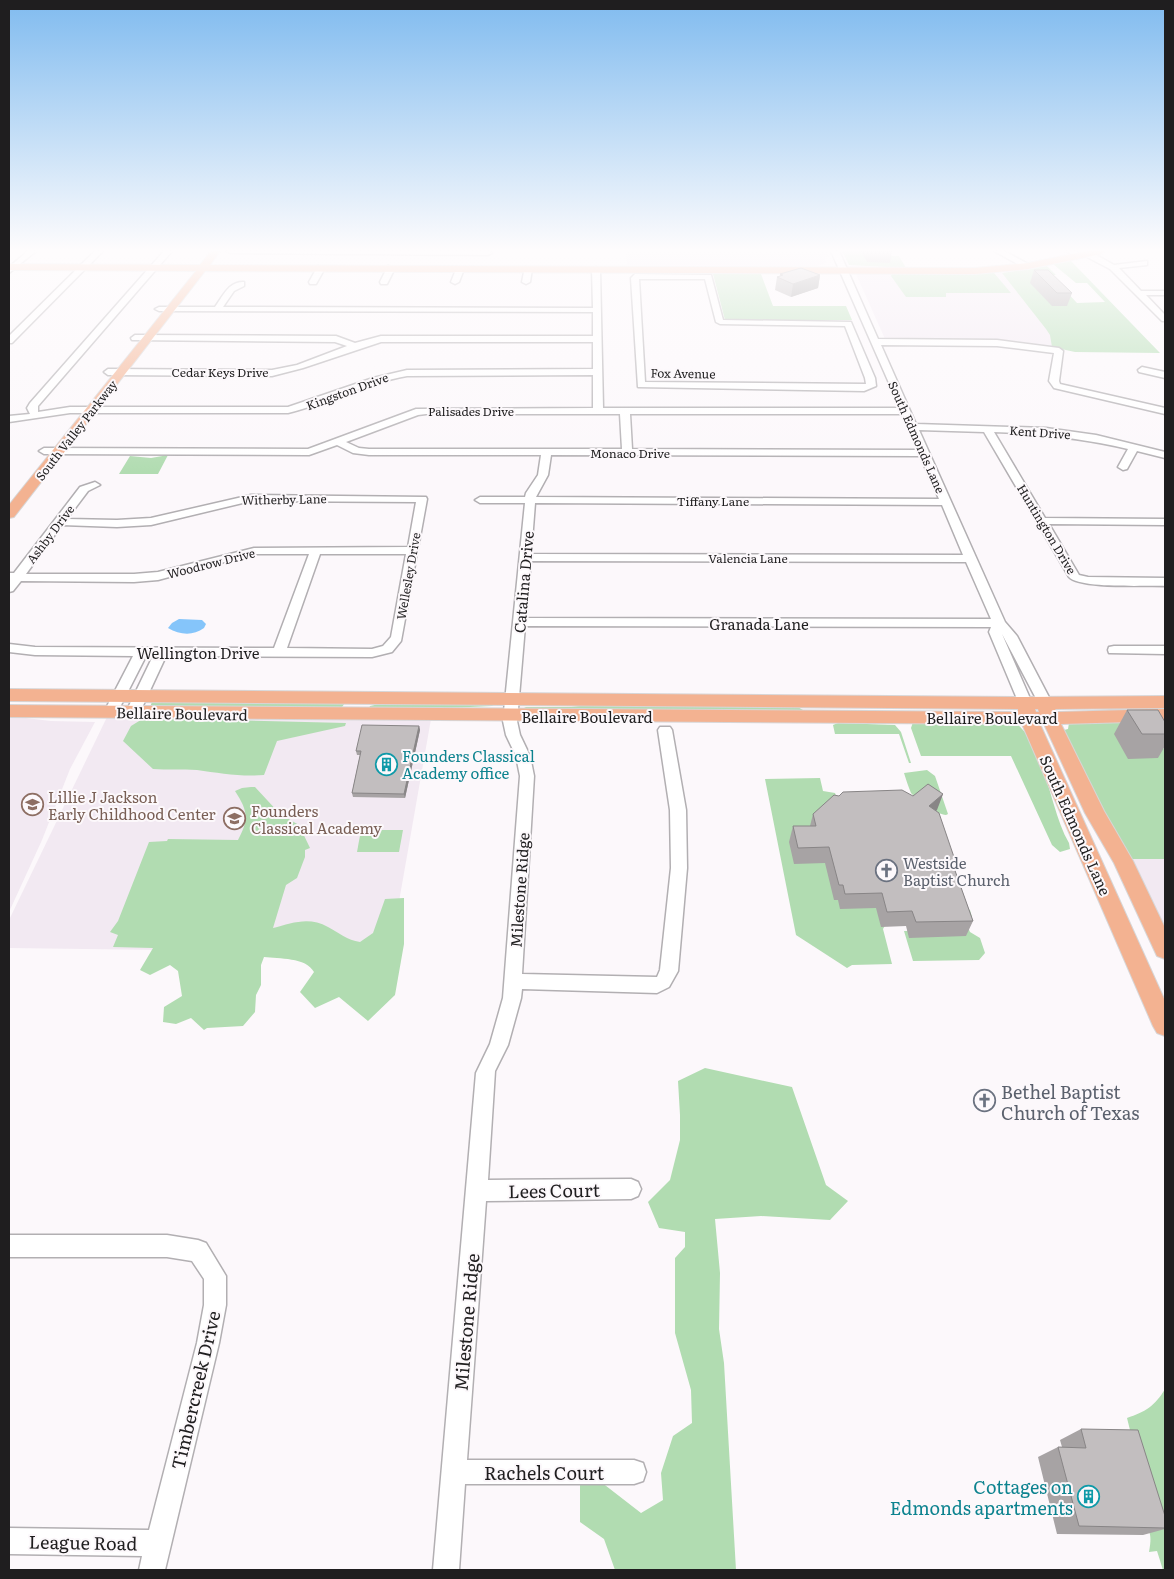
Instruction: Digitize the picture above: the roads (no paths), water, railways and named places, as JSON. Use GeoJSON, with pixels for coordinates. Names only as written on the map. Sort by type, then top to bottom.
{"type":"FeatureCollection","features":[{"type":"Feature","properties":{"kind":"main road","name":"South Valley Parkway"},"geometry":{"type":"LineString","coordinates":[[9,514],[59,452],[108,372],[146,325]]}},
{"type":"Feature","properties":{"kind":"main road","name":"South Valley Parkway"},"geometry":{"type":"LineString","coordinates":[[9,494],[44,451],[121,372],[159,325]]}},
{"type":"Feature","properties":{"kind":"main road","name":"Bellaire Boulevard"},"geometry":{"type":"LineString","coordinates":[[9,694],[362,697],[511,707]]}},
{"type":"Feature","properties":{"kind":"main road"},"geometry":{"type":"LineString","coordinates":[[357,714],[362,697]]}},
{"type":"Feature","properties":{"kind":"main road","name":"Bellaire Boulevard"},"geometry":{"type":"LineString","coordinates":[[1048,710],[1165,702]]}},
{"type":"Feature","properties":{"kind":"main road","name":"Bellaire Boulevard"},"geometry":{"type":"LineString","coordinates":[[9,711],[357,714],[511,707],[1048,710],[1165,715]]}},
{"type":"Feature","properties":{"kind":"main road","name":"South Edmonds Lane"},"geometry":{"type":"LineString","coordinates":[[1027,710],[1092,861],[1164,1020]]}},
{"type":"Feature","properties":{"kind":"main road","name":"South Edmonds Lane"},"geometry":{"type":"LineString","coordinates":[[1048,710],[1095,813],[1123,861],[1165,950]]}},
{"type":"Feature","properties":{"kind":"main road"},"geometry":{"type":"LineString","coordinates":[[1092,861],[1123,861]]}},
{"type":"Feature","properties":{"kind":"street"},"geometry":{"type":"LineString","coordinates":[[9,341],[25,325]]}},
{"type":"Feature","properties":{"kind":"street"},"geometry":{"type":"LineString","coordinates":[[35,415],[32,408],[33,405],[103,325]]}},
{"type":"Feature","properties":{"kind":"street"},"geometry":{"type":"LineString","coordinates":[[597,325],[598,411]]}},
{"type":"Feature","properties":{"kind":"street","name":"Fox Avenue"},"geometry":{"type":"LineString","coordinates":[[638,325],[641,385],[864,388],[871,386],[870,378]]}},
{"type":"Feature","properties":{"kind":"street","name":"Fox Avenue"},"geometry":{"type":"LineString","coordinates":[[848,325],[851,330],[871,331]]}},
{"type":"Feature","properties":{"kind":"street","name":"South Edmonds Lane"},"geometry":{"type":"LineString","coordinates":[[868,325],[999,623],[1011,636],[1048,710]]}},
{"type":"Feature","properties":{"kind":"street"},"geometry":{"type":"LineString","coordinates":[[851,330],[870,378],[891,378]]}},
{"type":"Feature","properties":{"kind":"street"},"geometry":{"type":"LineString","coordinates":[[135,338],[336,339],[354,346]]}},
{"type":"Feature","properties":{"kind":"street","name":"Cedar Keys Drive"},"geometry":{"type":"LineString","coordinates":[[108,372],[272,373],[286,370],[354,346],[381,340],[596,340]]}},
{"type":"Feature","properties":{"kind":"street"},"geometry":{"type":"LineString","coordinates":[[876,342],[996,343],[1058,351],[1054,381],[1056,386],[1165,411]]}},
{"type":"Feature","properties":{"kind":"street"},"geometry":{"type":"LineString","coordinates":[[1142,370],[1165,375]]}},
{"type":"Feature","properties":{"kind":"street","name":"Kingston Drive"},"geometry":{"type":"LineString","coordinates":[[9,419],[57,410],[288,410],[305,407],[392,374],[597,372]]}},
{"type":"Feature","properties":{"kind":"street"},"geometry":{"type":"LineString","coordinates":[[625,411],[627,453]]}},
{"type":"Feature","properties":{"kind":"street","name":"Palisades Drive"},"geometry":{"type":"LineString","coordinates":[[44,451],[309,452],[416,412],[906,411]]}},
{"type":"Feature","properties":{"kind":"street","name":"Kent Drive"},"geometry":{"type":"LineString","coordinates":[[913,427],[987,428],[1074,434],[1165,456]]}},
{"type":"Feature","properties":{"kind":"street","name":"Huntington Drive"},"geometry":{"type":"LineString","coordinates":[[987,428],[1075,577],[1087,581],[1165,582]]}},
{"type":"Feature","properties":{"kind":"street","name":"Monaco Drive"},"geometry":{"type":"LineString","coordinates":[[338,442],[347,448],[363,452],[924,453]]}},
{"type":"Feature","properties":{"kind":"street"},"geometry":{"type":"LineString","coordinates":[[1123,467],[1134,447]]}},
{"type":"Feature","properties":{"kind":"street","name":"Catalina Drive"},"geometry":{"type":"LineString","coordinates":[[511,707],[531,500],[532,493],[540,484],[543,475],[546,453]]}},
{"type":"Feature","properties":{"kind":"street","name":"Ashby Drive"},"geometry":{"type":"LineString","coordinates":[[9,588],[13,577],[84,489],[94,485]]}},
{"type":"Feature","properties":{"kind":"street","name":"Witherby Lane"},"geometry":{"type":"LineString","coordinates":[[59,522],[137,524],[231,501],[251,498],[422,499]]}},
{"type":"Feature","properties":{"kind":"street","name":"Wellesley Drive"},"geometry":{"type":"LineString","coordinates":[[388,650],[394,644],[397,637],[422,499]]}},
{"type":"Feature","properties":{"kind":"street","name":"Tiffany Lane"},"geometry":{"type":"LineString","coordinates":[[480,500],[946,502]]}},
{"type":"Feature","properties":{"kind":"street"},"geometry":{"type":"LineString","coordinates":[[1043,521],[1165,522]]}},
{"type":"Feature","properties":{"kind":"street"},"geometry":{"type":"LineString","coordinates":[[279,652],[316,550]]}},
{"type":"Feature","properties":{"kind":"street","name":"Woodrow Drive"},"geometry":{"type":"LineString","coordinates":[[13,577],[134,578],[158,576],[254,551],[413,550]]}},
{"type":"Feature","properties":{"kind":"street","name":"Valencia Lane"},"geometry":{"type":"LineString","coordinates":[[526,557],[970,558]]}},
{"type":"Feature","properties":{"kind":"street","name":"Granada Lane"},"geometry":{"type":"LineString","coordinates":[[519,622],[999,623]]}},
{"type":"Feature","properties":{"kind":"street","name":"South Edmonds Lane"},"geometry":{"type":"LineString","coordinates":[[999,623],[995,632],[1027,710]]}},
{"type":"Feature","properties":{"kind":"street","name":"Wellington Drive"},"geometry":{"type":"LineString","coordinates":[[9,648],[35,651],[372,654],[388,650]]}},
{"type":"Feature","properties":{"kind":"street"},"geometry":{"type":"LineString","coordinates":[[1114,650],[1165,650]]}},
{"type":"Feature","properties":{"kind":"street"},"geometry":{"type":"LineString","coordinates":[[112,712],[142,652]]}},
{"type":"Feature","properties":{"kind":"street"},"geometry":{"type":"LineString","coordinates":[[133,712],[161,652]]}},
{"type":"Feature","properties":{"kind":"street","name":"Milestone Ridge"},"geometry":{"type":"LineString","coordinates":[[446,1570],[488,1069],[500,1045],[512,998],[526,776],[523,756],[513,735],[511,707]]}},
{"type":"Feature","properties":{"kind":"street"},"geometry":{"type":"LineString","coordinates":[[513,981],[657,985],[663,982],[669,971],[679,868],[678,810],[665,730]]}},
{"type":"Feature","properties":{"kind":"street","name":"Lees Court"},"geometry":{"type":"LineString","coordinates":[[477,1191],[631,1189]]}},
{"type":"Feature","properties":{"kind":"street","name":"Timbercreek Drive"},"geometry":{"type":"LineString","coordinates":[[9,1246],[167,1246],[198,1251],[215,1276],[215,1305],[208,1343],[152,1570]]}},
{"type":"Feature","properties":{"kind":"street","name":"Rachels Court"},"geometry":{"type":"LineString","coordinates":[[454,1472],[634,1472]]}},
{"type":"Feature","properties":{"kind":"street","name":"League Road"},"geometry":{"type":"LineString","coordinates":[[9,1540],[158,1543]]}},
{"type":"Feature","properties":{"kind":"water"},"geometry":{"type":"Polygon","coordinates":[[[179,619],[202,620],[206,624],[200,631],[191,633],[177,632],[168,628],[179,619]]]}},
{"type":"Feature","properties":{"kind":"place","name":"Founders Classical Academy office"},"geometry":{"type":"Point","coordinates":[386,764]}},
{"type":"Feature","properties":{"kind":"place","name":"Lillie J Jackson Early Childhood Center"},"geometry":{"type":"Point","coordinates":[32,805]}},
{"type":"Feature","properties":{"kind":"place","name":"Founders Classical Academy"},"geometry":{"type":"Point","coordinates":[235,819]}},
{"type":"Feature","properties":{"kind":"place","name":"Westside Baptist Church"},"geometry":{"type":"Point","coordinates":[887,871]}},
{"type":"Feature","properties":{"kind":"place","name":"Bethel Baptist Church of Texas"},"geometry":{"type":"Point","coordinates":[985,1101]}},
{"type":"Feature","properties":{"kind":"place","name":"Cottages on Edmonds apartments"},"geometry":{"type":"Point","coordinates":[1089,1496]}}]}
